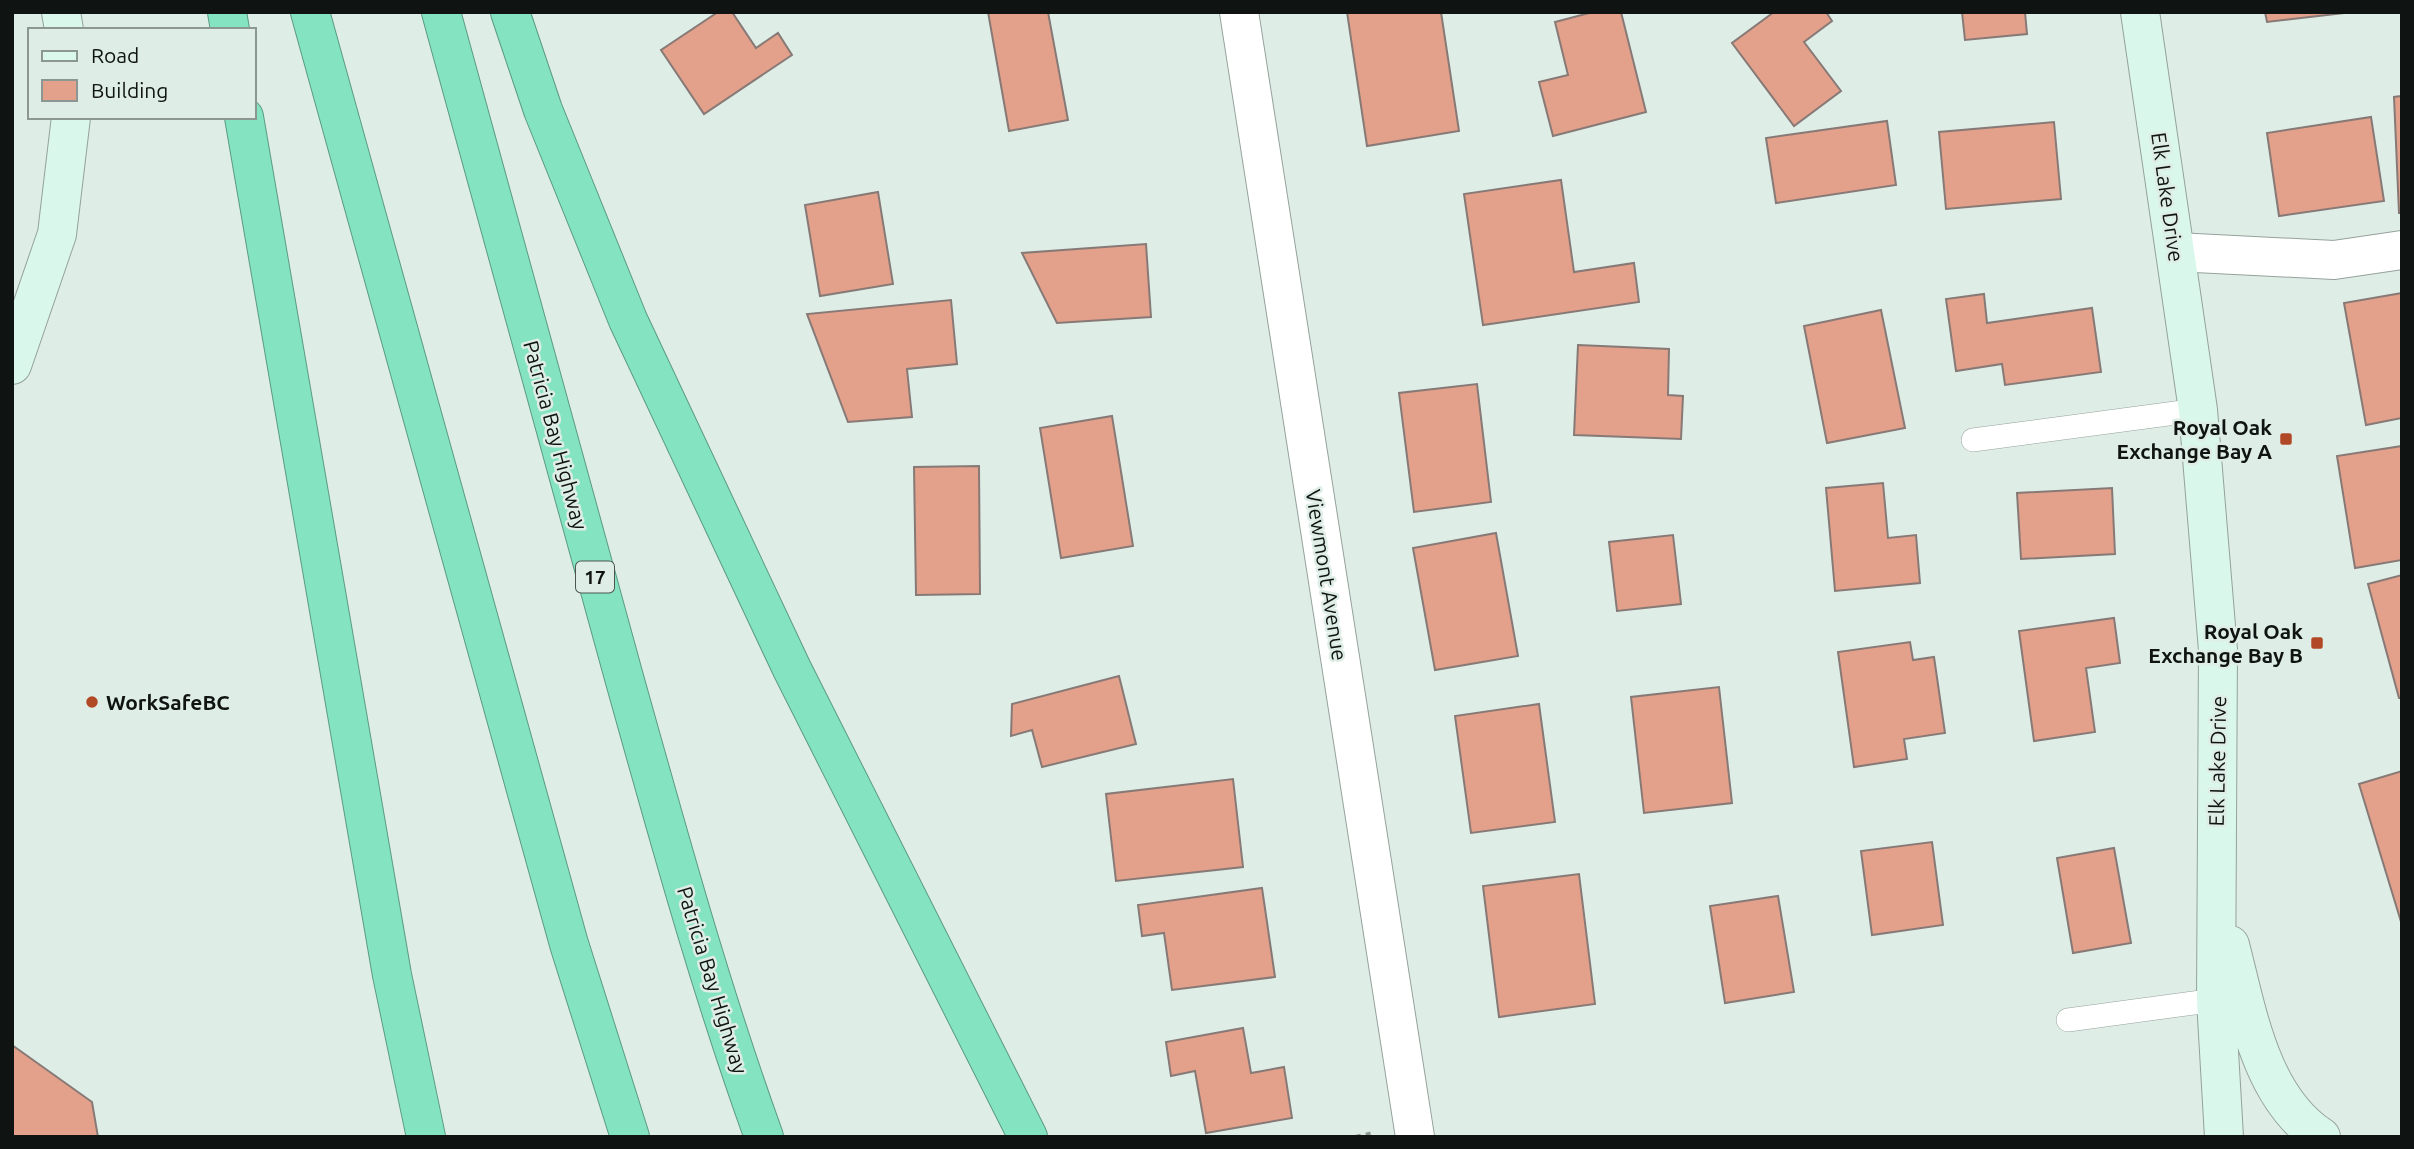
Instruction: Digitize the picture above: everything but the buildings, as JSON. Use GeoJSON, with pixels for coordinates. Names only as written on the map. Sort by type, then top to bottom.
{"type":"FeatureCollection","features":[{"type":"Feature","properties":{"kind":"highway"},"geometry":{"type":"LineString","coordinates":[[310,12],[565,931],[630,1137]]}},
{"type":"Feature","properties":{"kind":"highway","name":"Patricia Bay Highway"},"geometry":{"type":"LineString","coordinates":[[441,12],[674,856],[739,1066],[764,1137]]}},
{"type":"Feature","properties":{"kind":"highway"},"geometry":{"type":"LineString","coordinates":[[510,12],[543,110],[628,320],[792,669],[1028,1137]]}},
{"type":"Feature","properties":{"kind":"highway"},"geometry":{"type":"LineString","coordinates":[[244,119],[392,975],[426,1137]]}},
{"type":"Feature","properties":{"kind":"highway"},"geometry":{"type":"LineString","coordinates":[[392,975],[400,1110],[405,1137]]}},
{"type":"Feature","properties":{"kind":"street","name":"Viewmont Avenue"},"geometry":{"type":"LineString","coordinates":[[1239,12],[1415,1137]]}},
{"type":"Feature","properties":{"kind":"street","name":"Elk Lake Drive"},"geometry":{"type":"LineString","coordinates":[[2140,12],[2198,410],[2218,650],[2216,1000],[2224,1137]]}},
{"type":"Feature","properties":{"kind":"street"},"geometry":{"type":"LineString","coordinates":[[12,365],[57,234],[71,119]]}},
{"type":"Feature","properties":{"kind":"street"},"geometry":{"type":"LineString","coordinates":[[2176,251],[2333,260],[2402,250]]}},
{"type":"Feature","properties":{"kind":"street"},"geometry":{"type":"LineString","coordinates":[[2215,890],[2259,1054],[2283,1096],[2305,1126],[2321,1137]]}},
{"type":"Feature","properties":{"kind":"lane"},"geometry":{"type":"LineString","coordinates":[[1973,440],[2198,410]]}},
{"type":"Feature","properties":{"kind":"lane"},"geometry":{"type":"LineString","coordinates":[[2068,1020],[2216,1000]]}},
{"type":"Feature","properties":{"kind":"place","name":"Royal Oak Exchange Bay A"},"geometry":{"type":"Point","coordinates":[2286,439]}},
{"type":"Feature","properties":{"kind":"place","name":"Royal Oak Exchange Bay B"},"geometry":{"type":"Point","coordinates":[2317,643]}},
{"type":"Feature","properties":{"kind":"place","name":"WorkSafeBC"},"geometry":{"type":"Point","coordinates":[92,702]}}]}
